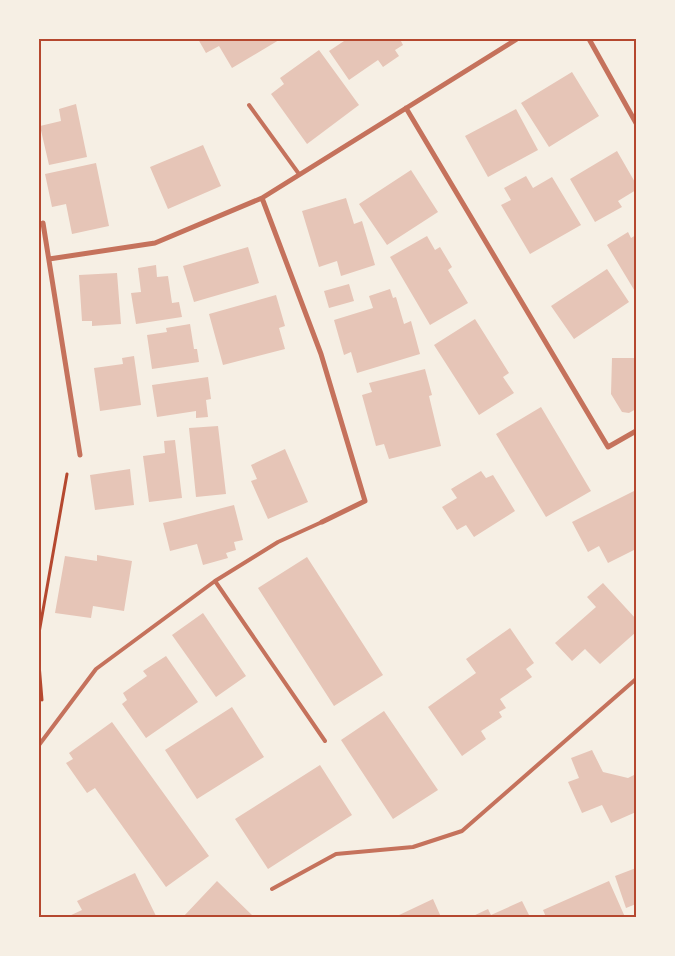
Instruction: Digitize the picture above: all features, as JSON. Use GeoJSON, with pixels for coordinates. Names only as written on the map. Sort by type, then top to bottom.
{"type":"FeatureCollection","features":[{"type":"Feature","properties":{"kind":"street"},"geometry":{"type":"LineString","coordinates":[[49,259],[155,242],[262,198],[517,39]]}},
{"type":"Feature","properties":{"kind":"street"},"geometry":{"type":"LineString","coordinates":[[589,39],[636,123]]}},
{"type":"Feature","properties":{"kind":"street"},"geometry":{"type":"LineString","coordinates":[[406,108],[608,447],[636,431]]}},
{"type":"Feature","properties":{"kind":"street"},"geometry":{"type":"LineString","coordinates":[[262,198],[320,354],[365,502],[322,522]]}},
{"type":"Feature","properties":{"kind":"street"},"geometry":{"type":"LineString","coordinates":[[43,223],[80,455]]}},
{"type":"Feature","properties":{"kind":"lane"},"geometry":{"type":"LineString","coordinates":[[249,105],[299,174]]}},
{"type":"Feature","properties":{"kind":"lane"},"geometry":{"type":"LineString","coordinates":[[39,745],[96,669],[215,581],[278,542],[322,522]]}},
{"type":"Feature","properties":{"kind":"lane"},"geometry":{"type":"LineString","coordinates":[[215,581],[325,741]]}},
{"type":"Feature","properties":{"kind":"lane"},"geometry":{"type":"LineString","coordinates":[[272,889],[336,854],[413,847],[462,831],[636,679]]}},
{"type":"Feature","properties":{"kind":"path"},"geometry":{"type":"LineString","coordinates":[[39,633],[69,465],[80,455]]}},
{"type":"Feature","properties":{"kind":"building"},"geometry":{"type":"Polygon","coordinates":[[[198,39],[279,40],[232,68],[219,46],[206,53],[198,39]]]}},
{"type":"Feature","properties":{"kind":"building"},"geometry":{"type":"Polygon","coordinates":[[[347,39],[400,39],[403,45],[395,50],[399,56],[383,67],[378,60],[349,80],[329,51],[347,39]]]}},
{"type":"Feature","properties":{"kind":"building"},"geometry":{"type":"Polygon","coordinates":[[[319,50],[359,105],[307,144],[271,94],[284,84],[280,78],[319,50]]]}},
{"type":"Feature","properties":{"kind":"building"},"geometry":{"type":"Polygon","coordinates":[[[572,72],[599,116],[549,147],[521,103],[572,72]]]}},
{"type":"Feature","properties":{"kind":"building"},"geometry":{"type":"Polygon","coordinates":[[[76,104],[87,157],[49,165],[40,126],[61,121],[59,109],[76,104]]]}},
{"type":"Feature","properties":{"kind":"building"},"geometry":{"type":"Polygon","coordinates":[[[516,109],[538,150],[488,177],[465,136],[516,109]]]}},
{"type":"Feature","properties":{"kind":"building"},"geometry":{"type":"Polygon","coordinates":[[[203,145],[221,186],[168,209],[150,167],[203,145]]]}},
{"type":"Feature","properties":{"kind":"building"},"geometry":{"type":"Polygon","coordinates":[[[617,151],[636,184],[636,190],[618,201],[622,207],[595,222],[570,179],[617,151]]]}},
{"type":"Feature","properties":{"kind":"building"},"geometry":{"type":"Polygon","coordinates":[[[96,163],[109,226],[72,234],[66,204],[52,207],[45,174],[96,163]]]}},
{"type":"Feature","properties":{"kind":"building"},"geometry":{"type":"Polygon","coordinates":[[[411,170],[438,212],[387,245],[359,204],[411,170]]]}},
{"type":"Feature","properties":{"kind":"building"},"geometry":{"type":"Polygon","coordinates":[[[526,176],[533,188],[552,177],[581,225],[530,254],[501,205],[511,200],[504,188],[526,176]]]}},
{"type":"Feature","properties":{"kind":"building"},"geometry":{"type":"Polygon","coordinates":[[[346,198],[354,224],[362,221],[375,265],[341,276],[337,261],[319,267],[302,211],[346,198]]]}},
{"type":"Feature","properties":{"kind":"building"},"geometry":{"type":"Polygon","coordinates":[[[628,232],[631,238],[636,235],[636,293],[607,245],[628,232]]]}},
{"type":"Feature","properties":{"kind":"building"},"geometry":{"type":"Polygon","coordinates":[[[427,236],[435,250],[440,247],[452,267],[448,270],[468,303],[430,325],[390,257],[427,236]]]}},
{"type":"Feature","properties":{"kind":"building"},"geometry":{"type":"Polygon","coordinates":[[[248,247],[259,283],[194,302],[183,266],[248,247]]]}},
{"type":"Feature","properties":{"kind":"building"},"geometry":{"type":"Polygon","coordinates":[[[156,265],[157,277],[168,276],[172,303],[179,302],[182,317],[136,324],[131,293],[141,292],[138,268],[156,265]]]}},
{"type":"Feature","properties":{"kind":"building"},"geometry":{"type":"Polygon","coordinates":[[[607,269],[629,302],[574,339],[551,306],[607,269]]]}},
{"type":"Feature","properties":{"kind":"building"},"geometry":{"type":"Polygon","coordinates":[[[117,273],[121,324],[92,326],[92,321],[82,321],[79,275],[117,273]]]}},
{"type":"Feature","properties":{"kind":"building"},"geometry":{"type":"Polygon","coordinates":[[[349,284],[354,301],[329,308],[324,291],[349,284]]]}},
{"type":"Feature","properties":{"kind":"building"},"geometry":{"type":"Polygon","coordinates":[[[390,289],[393,298],[396,297],[404,324],[411,321],[420,354],[357,373],[351,352],[344,355],[334,320],[373,308],[369,296],[390,289]]]}},
{"type":"Feature","properties":{"kind":"building"},"geometry":{"type":"Polygon","coordinates":[[[276,295],[285,326],[279,328],[285,349],[223,365],[209,314],[276,295]]]}},
{"type":"Feature","properties":{"kind":"building"},"geometry":{"type":"Polygon","coordinates":[[[475,319],[509,373],[503,377],[514,393],[479,415],[434,345],[475,319]]]}},
{"type":"Feature","properties":{"kind":"building"},"geometry":{"type":"Polygon","coordinates":[[[190,324],[194,349],[197,349],[199,362],[152,369],[147,335],[167,332],[166,328],[190,324]]]}},
{"type":"Feature","properties":{"kind":"building"},"geometry":{"type":"Polygon","coordinates":[[[134,356],[141,405],[100,411],[94,368],[123,364],[122,358],[134,356]]]}},
{"type":"Feature","properties":{"kind":"building"},"geometry":{"type":"Polygon","coordinates":[[[612,358],[636,358],[636,409],[629,413],[622,412],[611,394],[612,358]]]}},
{"type":"Feature","properties":{"kind":"building"},"geometry":{"type":"Polygon","coordinates":[[[425,369],[432,395],[429,396],[441,446],[389,459],[384,444],[376,446],[362,395],[372,392],[369,383],[425,369]]]}},
{"type":"Feature","properties":{"kind":"building"},"geometry":{"type":"Polygon","coordinates":[[[208,377],[211,399],[206,400],[208,417],[196,418],[196,411],[157,417],[152,385],[208,377]]]}},
{"type":"Feature","properties":{"kind":"building"},"geometry":{"type":"Polygon","coordinates":[[[541,407],[591,491],[546,517],[496,434],[541,407]]]}},
{"type":"Feature","properties":{"kind":"building"},"geometry":{"type":"Polygon","coordinates":[[[218,426],[226,494],[196,497],[189,428],[218,426]]]}},
{"type":"Feature","properties":{"kind":"building"},"geometry":{"type":"Polygon","coordinates":[[[175,440],[182,498],[149,502],[143,456],[165,453],[164,441],[175,440]]]}},
{"type":"Feature","properties":{"kind":"building"},"geometry":{"type":"Polygon","coordinates":[[[285,449],[308,502],[268,519],[251,481],[257,479],[251,465],[285,449]]]}},
{"type":"Feature","properties":{"kind":"building"},"geometry":{"type":"Polygon","coordinates":[[[130,469],[134,505],[95,510],[90,475],[130,469]]]}},
{"type":"Feature","properties":{"kind":"building"},"geometry":{"type":"Polygon","coordinates":[[[481,471],[486,478],[493,475],[515,511],[474,537],[466,525],[457,530],[442,507],[457,498],[451,489],[481,471]]]}},
{"type":"Feature","properties":{"kind":"building"},"geometry":{"type":"Polygon","coordinates":[[[636,490],[636,549],[608,563],[599,546],[588,552],[572,522],[636,490]]]}},
{"type":"Feature","properties":{"kind":"building"},"geometry":{"type":"Polygon","coordinates":[[[234,505],[243,540],[234,542],[236,550],[226,553],[228,558],[203,565],[197,544],[170,551],[163,523],[234,505]]]}},
{"type":"Feature","properties":{"kind":"building"},"geometry":{"type":"Polygon","coordinates":[[[97,555],[132,561],[124,611],[93,606],[91,618],[55,613],[65,556],[97,561],[97,555]]]}},
{"type":"Feature","properties":{"kind":"building"},"geometry":{"type":"Polygon","coordinates":[[[307,557],[383,675],[334,706],[258,588],[307,557]]]}},
{"type":"Feature","properties":{"kind":"building"},"geometry":{"type":"Polygon","coordinates":[[[603,583],[636,619],[636,632],[600,664],[585,649],[572,661],[555,643],[596,607],[587,597],[603,583]]]}},
{"type":"Feature","properties":{"kind":"building"},"geometry":{"type":"Polygon","coordinates":[[[203,613],[246,676],[216,697],[172,635],[203,613]]]}},
{"type":"Feature","properties":{"kind":"building"},"geometry":{"type":"Polygon","coordinates":[[[510,628],[534,663],[526,669],[532,677],[500,699],[506,708],[499,712],[502,717],[481,731],[486,739],[462,756],[428,707],[476,673],[466,659],[510,628]]]}},
{"type":"Feature","properties":{"kind":"building"},"geometry":{"type":"Polygon","coordinates":[[[166,656],[198,702],[146,738],[122,704],[127,700],[123,693],[147,676],[143,671],[166,656]]]}},
{"type":"Feature","properties":{"kind":"building"},"geometry":{"type":"Polygon","coordinates":[[[232,707],[264,757],[197,799],[165,750],[232,707]]]}},
{"type":"Feature","properties":{"kind":"building"},"geometry":{"type":"Polygon","coordinates":[[[384,711],[438,790],[393,819],[341,740],[384,711]]]}},
{"type":"Feature","properties":{"kind":"building"},"geometry":{"type":"Polygon","coordinates":[[[112,722],[209,856],[166,887],[95,788],[87,793],[66,763],[73,759],[69,753],[112,722]]]}},
{"type":"Feature","properties":{"kind":"building"},"geometry":{"type":"Polygon","coordinates":[[[592,750],[603,772],[628,778],[636,774],[636,812],[611,823],[602,805],[582,813],[568,782],[579,778],[571,758],[592,750]]]}},
{"type":"Feature","properties":{"kind":"building"},"geometry":{"type":"Polygon","coordinates":[[[320,765],[352,815],[268,869],[235,819],[320,765]]]}},
{"type":"Feature","properties":{"kind":"building"},"geometry":{"type":"Polygon","coordinates":[[[636,868],[636,904],[626,908],[615,876],[636,868]]]}},
{"type":"Feature","properties":{"kind":"building"},"geometry":{"type":"Polygon","coordinates":[[[135,873],[156,916],[67,917],[82,910],[77,901],[135,873]]]}},
{"type":"Feature","properties":{"kind":"building"},"geometry":{"type":"Polygon","coordinates":[[[217,881],[254,917],[183,917],[217,881]]]}},
{"type":"Feature","properties":{"kind":"building"},"geometry":{"type":"Polygon","coordinates":[[[609,881],[625,917],[546,917],[543,910],[609,881]]]}},
{"type":"Feature","properties":{"kind":"building"},"geometry":{"type":"Polygon","coordinates":[[[433,899],[441,917],[397,917],[397,916],[433,899]]]}},
{"type":"Feature","properties":{"kind":"building"},"geometry":{"type":"Polygon","coordinates":[[[522,901],[530,917],[471,917],[488,909],[491,915],[522,901]]]}}]}
